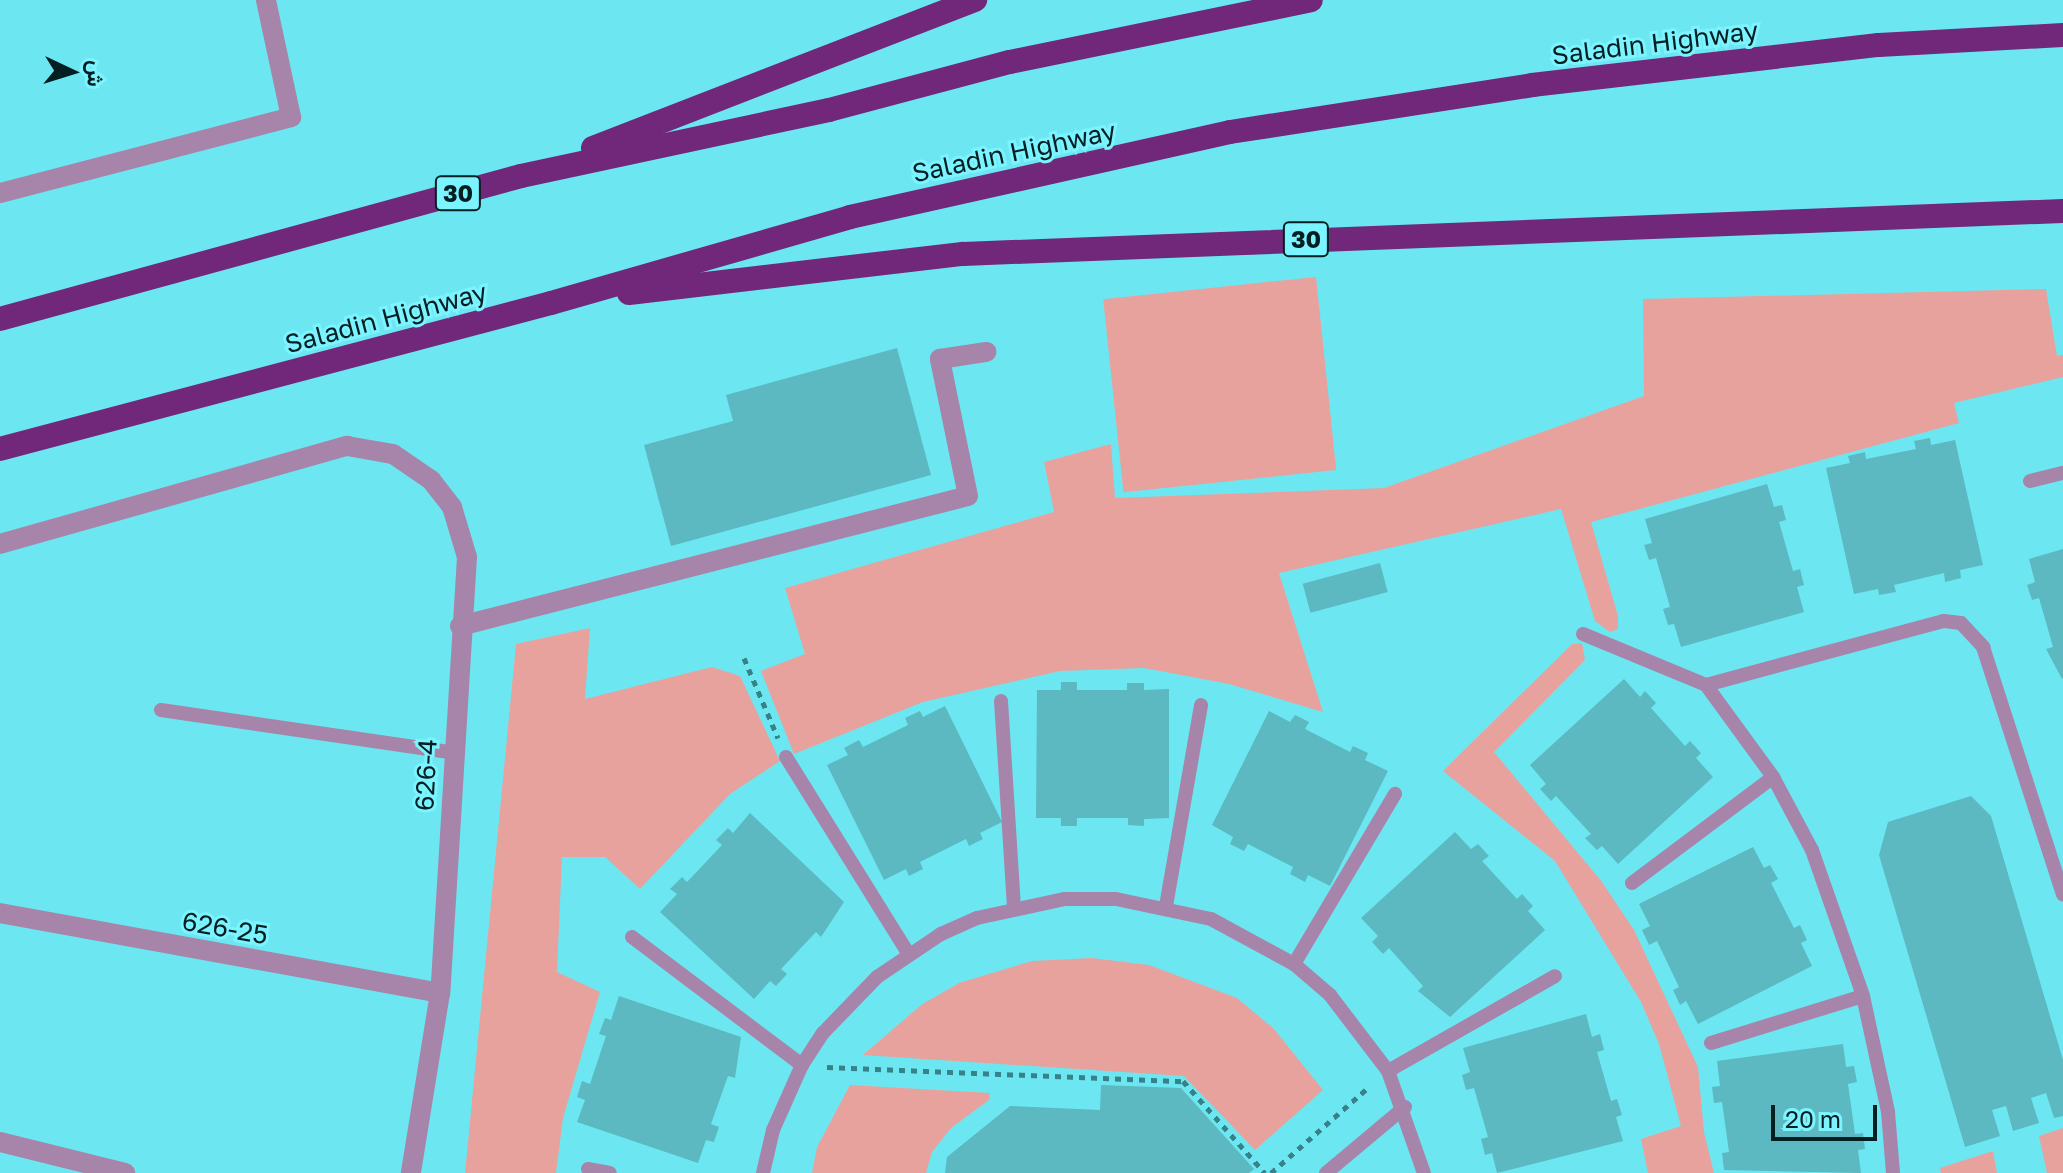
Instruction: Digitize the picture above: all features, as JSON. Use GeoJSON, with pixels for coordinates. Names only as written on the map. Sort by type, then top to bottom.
{"type":"FeatureCollection","features":[{"type":"Feature","properties":{"kind":"highway","name":"30"},"geometry":{"type":"LineString","coordinates":[[521,176],[975,0]]}},
{"type":"Feature","properties":{"kind":"highway","name":"30"},"geometry":{"type":"LineString","coordinates":[[0,319],[521,176],[829,110],[1025,58],[1311,0]]}},
{"type":"Feature","properties":{"kind":"highway","name":"Saladin Highway"},"geometry":{"type":"LineString","coordinates":[[0,449],[551,303],[850,217],[1245,129],[1579,80],[1879,45],[2063,35]]}},
{"type":"Feature","properties":{"kind":"highway","name":"30"},"geometry":{"type":"LineString","coordinates":[[551,303],[963,254],[2063,211]]}},
{"type":"Feature","properties":{"kind":"street"},"geometry":{"type":"LineString","coordinates":[[0,193],[291,117],[266,0]]}},
{"type":"Feature","properties":{"kind":"street"},"geometry":{"type":"LineString","coordinates":[[460,626],[968,496],[940,359],[986,352]]}},
{"type":"Feature","properties":{"kind":"street","name":"626-4"},"geometry":{"type":"LineString","coordinates":[[0,544],[347,446],[393,454],[431,480],[452,507],[467,557],[460,626],[440,993],[411,1173]]}},
{"type":"Feature","properties":{"kind":"street","name":"626-25"},"geometry":{"type":"LineString","coordinates":[[0,913],[440,993]]}},
{"type":"Feature","properties":{"kind":"street"},"geometry":{"type":"LineString","coordinates":[[0,1142],[125,1173]]}},
{"type":"Feature","properties":{"kind":"lane"},"geometry":{"type":"LineString","coordinates":[[2030,481],[2063,473]]}},
{"type":"Feature","properties":{"kind":"lane"},"geometry":{"type":"LineString","coordinates":[[1706,685],[1944,621],[1961,623],[1983,647],[2063,894]]}},
{"type":"Feature","properties":{"kind":"lane"},"geometry":{"type":"LineString","coordinates":[[1583,634],[1706,685],[1773,777],[1812,850],[1863,996],[1888,1112],[1893,1173]]}},
{"type":"Feature","properties":{"kind":"lane"},"geometry":{"type":"LineString","coordinates":[[1001,701],[1014,907]]}},
{"type":"Feature","properties":{"kind":"lane"},"geometry":{"type":"LineString","coordinates":[[1166,906],[1201,705]]}},
{"type":"Feature","properties":{"kind":"lane"},"geometry":{"type":"LineString","coordinates":[[161,710],[454,753]]}},
{"type":"Feature","properties":{"kind":"lane"},"geometry":{"type":"LineString","coordinates":[[786,757],[908,953]]}},
{"type":"Feature","properties":{"kind":"lane"},"geometry":{"type":"LineString","coordinates":[[1632,883],[1773,777]]}},
{"type":"Feature","properties":{"kind":"lane"},"geometry":{"type":"LineString","coordinates":[[1294,964],[1395,794]]}},
{"type":"Feature","properties":{"kind":"lane"},"geometry":{"type":"LineString","coordinates":[[763,1173],[773,1130],[802,1065],[848,1003],[908,953],[977,918],[1014,907],[1077,899],[1166,906],[1254,938],[1294,964],[1362,1031],[1388,1071],[1405,1107],[1424,1173]]}},
{"type":"Feature","properties":{"kind":"lane"},"geometry":{"type":"LineString","coordinates":[[632,937],[802,1065]]}},
{"type":"Feature","properties":{"kind":"lane"},"geometry":{"type":"LineString","coordinates":[[1388,1071],[1555,976]]}},
{"type":"Feature","properties":{"kind":"lane"},"geometry":{"type":"LineString","coordinates":[[1711,1043],[1863,996]]}},
{"type":"Feature","properties":{"kind":"lane"},"geometry":{"type":"LineString","coordinates":[[1326,1173],[1405,1107]]}},
{"type":"Feature","properties":{"kind":"lane"},"geometry":{"type":"LineString","coordinates":[[588,1169],[610,1173]]}},
{"type":"Feature","properties":{"kind":"path"},"geometry":{"type":"LineString","coordinates":[[744,658],[786,757]]}},
{"type":"Feature","properties":{"kind":"path"},"geometry":{"type":"LineString","coordinates":[[802,1065],[1183,1081],[1268,1173],[1388,1071]]}},
{"type":"Feature","properties":{"kind":"shaded area"},"geometry":{"type":"Polygon","coordinates":[[[1316,277],[1336,470],[1123,492],[1103,299],[1316,277]]]}},
{"type":"Feature","properties":{"kind":"shaded area"},"geometry":{"type":"Polygon","coordinates":[[[2046,289],[2057,356],[2063,355],[2063,377],[1954,403],[1959,423],[1591,522],[1618,616],[1618,629],[1610,632],[1595,621],[1561,509],[1279,573],[1323,712],[1229,684],[1144,668],[1060,671],[923,702],[794,754],[761,671],[805,654],[785,588],[1054,512],[1044,462],[1111,444],[1115,498],[1384,488],[1644,396],[1643,299],[2046,289]]]}},
{"type":"Feature","properties":{"kind":"shaded area"},"geometry":{"type":"Polygon","coordinates":[[[590,628],[585,699],[712,667],[740,676],[780,761],[730,794],[640,889],[605,857],[562,857],[557,972],[600,992],[563,1118],[556,1173],[465,1173],[516,644],[590,628]]]}},
{"type":"Feature","properties":{"kind":"shaded area"},"geometry":{"type":"Polygon","coordinates":[[[1582,643],[1585,660],[1494,752],[1602,882],[1634,930],[1698,1067],[1704,1132],[1714,1173],[1648,1173],[1641,1139],[1681,1126],[1659,1044],[1641,1002],[1555,861],[1443,771],[1572,644],[1582,643]]]}},
{"type":"Feature","properties":{"kind":"shaded area"},"geometry":{"type":"Polygon","coordinates":[[[1092,958],[1149,965],[1237,998],[1274,1029],[1323,1090],[1255,1150],[1184,1076],[863,1055],[921,1005],[959,983],[1032,961],[1092,958]]]}},
{"type":"Feature","properties":{"kind":"shaded area"},"geometry":{"type":"Polygon","coordinates":[[[850,1085],[990,1093],[989,1100],[951,1128],[932,1152],[926,1173],[812,1173],[817,1147],[850,1085]]]}},
{"type":"Feature","properties":{"kind":"shaded area"},"geometry":{"type":"Polygon","coordinates":[[[2063,1128],[2063,1173],[2047,1173],[2039,1136],[2063,1128]]]}},
{"type":"Feature","properties":{"kind":"shaded area"},"geometry":{"type":"Polygon","coordinates":[[[1993,1151],[1997,1173],[1941,1173],[1940,1168],[1993,1151]]]}},
{"type":"Feature","properties":{"kind":"building"},"geometry":{"type":"Polygon","coordinates":[[[897,348],[931,475],[671,546],[644,445],[733,421],[726,395],[897,348]]]}},
{"type":"Feature","properties":{"kind":"building"},"geometry":{"type":"Polygon","coordinates":[[[1930,438],[1931,445],[1955,440],[1983,565],[1960,570],[1961,578],[1945,582],[1944,573],[1894,585],[1896,592],[1879,595],[1878,589],[1854,594],[1826,468],[1850,463],[1848,456],[1865,452],[1866,459],[1916,449],[1914,441],[1930,438]]]}},
{"type":"Feature","properties":{"kind":"building"},"geometry":{"type":"Polygon","coordinates":[[[1767,484],[1774,507],[1782,505],[1786,520],[1779,522],[1793,571],[1800,569],[1804,585],[1797,587],[1804,612],[1681,647],[1674,624],[1668,625],[1663,609],[1670,607],[1656,558],[1649,560],[1644,545],[1652,543],[1645,519],[1767,484]]]}},
{"type":"Feature","properties":{"kind":"building"},"geometry":{"type":"Polygon","coordinates":[[[2063,549],[2062,679],[2046,649],[2053,647],[2039,598],[2032,600],[2027,585],[2035,582],[2029,559],[2063,549]]]}},
{"type":"Feature","properties":{"kind":"building"},"geometry":{"type":"Polygon","coordinates":[[[1380,563],[1388,592],[1310,613],[1303,584],[1380,563]]]}},
{"type":"Feature","properties":{"kind":"building"},"geometry":{"type":"Polygon","coordinates":[[[1624,679],[1640,697],[1645,691],[1656,703],[1651,708],[1685,746],[1690,741],[1701,753],[1696,758],[1713,777],[1618,864],[1602,846],[1597,850],[1585,838],[1591,834],[1556,796],[1551,801],[1540,789],[1546,784],[1530,765],[1624,679]]]}},
{"type":"Feature","properties":{"kind":"building"},"geometry":{"type":"Polygon","coordinates":[[[1061,682],[1077,682],[1077,690],[1127,690],[1127,683],[1144,683],[1144,690],[1169,689],[1169,818],[1144,819],[1144,826],[1128,825],[1128,818],[1077,818],[1077,826],[1061,826],[1061,818],[1036,818],[1037,690],[1061,690],[1061,682]]]}},
{"type":"Feature","properties":{"kind":"building"},"geometry":{"type":"Polygon","coordinates":[[[945,706],[1002,822],[980,833],[983,839],[969,846],[966,839],[920,862],[923,869],[909,876],[906,869],[884,880],[827,765],[848,755],[844,748],[859,740],[863,747],[908,725],[905,718],[920,711],[923,717],[945,706]]]}},
{"type":"Feature","properties":{"kind":"building"},"geometry":{"type":"Polygon","coordinates":[[[1269,711],[1290,722],[1295,715],[1309,722],[1305,729],[1350,752],[1353,746],[1368,753],[1365,760],[1388,771],[1330,886],[1308,875],[1305,882],[1290,874],[1293,867],[1248,844],[1244,851],[1230,844],[1233,837],[1212,825],[1269,711]]]}},
{"type":"Feature","properties":{"kind":"building"},"geometry":{"type":"Polygon","coordinates":[[[1971,796],[1991,816],[2063,1060],[2063,1116],[2054,1118],[2046,1093],[2031,1098],[2039,1123],[2013,1131],[2006,1106],[1992,1110],[2000,1136],[1965,1147],[1879,855],[1888,822],[1971,796]]]}},
{"type":"Feature","properties":{"kind":"building"},"geometry":{"type":"Polygon","coordinates":[[[750,813],[844,902],[821,937],[816,932],[781,969],[787,974],[776,986],[770,981],[754,999],[660,912],[677,894],[670,889],[682,877],[687,882],[722,845],[716,840],[728,828],[733,833],[750,813]]]}},
{"type":"Feature","properties":{"kind":"building"},"geometry":{"type":"Polygon","coordinates":[[[1455,832],[1471,849],[1478,844],[1489,856],[1482,861],[1517,899],[1522,894],[1533,906],[1528,911],[1545,930],[1450,1017],[1418,991],[1423,986],[1389,948],[1383,954],[1372,942],[1378,936],[1361,918],[1455,832]]]}},
{"type":"Feature","properties":{"kind":"building"},"geometry":{"type":"Polygon","coordinates":[[[1753,847],[1764,868],[1770,865],[1778,879],[1771,883],[1794,928],[1800,925],[1807,940],[1801,943],[1812,966],[1698,1024],[1686,1001],[1680,1005],[1673,990],[1679,987],[1657,941],[1649,945],[1642,930],[1650,926],[1639,904],[1753,847]]]}},
{"type":"Feature","properties":{"kind":"building"},"geometry":{"type":"Polygon","coordinates":[[[619,996],[741,1037],[735,1078],[728,1076],[711,1124],[719,1127],[714,1142],[706,1140],[698,1163],[577,1122],[585,1100],[577,1097],[582,1081],[590,1084],[606,1036],[599,1034],[605,1018],[611,1020],[619,996]]]}},
{"type":"Feature","properties":{"kind":"building"},"geometry":{"type":"Polygon","coordinates":[[[1586,1014],[1592,1037],[1600,1034],[1604,1050],[1597,1052],[1611,1101],[1617,1099],[1622,1115],[1616,1117],[1623,1141],[1497,1173],[1492,1153],[1485,1155],[1481,1139],[1488,1137],[1474,1088],[1466,1090],[1462,1075],[1470,1072],[1463,1048],[1586,1014]]]}},
{"type":"Feature","properties":{"kind":"building"},"geometry":{"type":"Polygon","coordinates":[[[1843,1044],[1846,1067],[1854,1066],[1857,1082],[1848,1084],[1855,1134],[1863,1133],[1865,1149],[1858,1150],[1861,1173],[1724,1170],[1722,1153],[1729,1152],[1722,1102],[1714,1103],[1712,1087],[1720,1086],[1717,1061],[1843,1044]]]}},
{"type":"Feature","properties":{"kind":"building"},"geometry":{"type":"Polygon","coordinates":[[[1101,1085],[1181,1088],[1254,1169],[1249,1173],[945,1173],[947,1157],[1010,1106],[1100,1110],[1101,1085]]]}}]}
